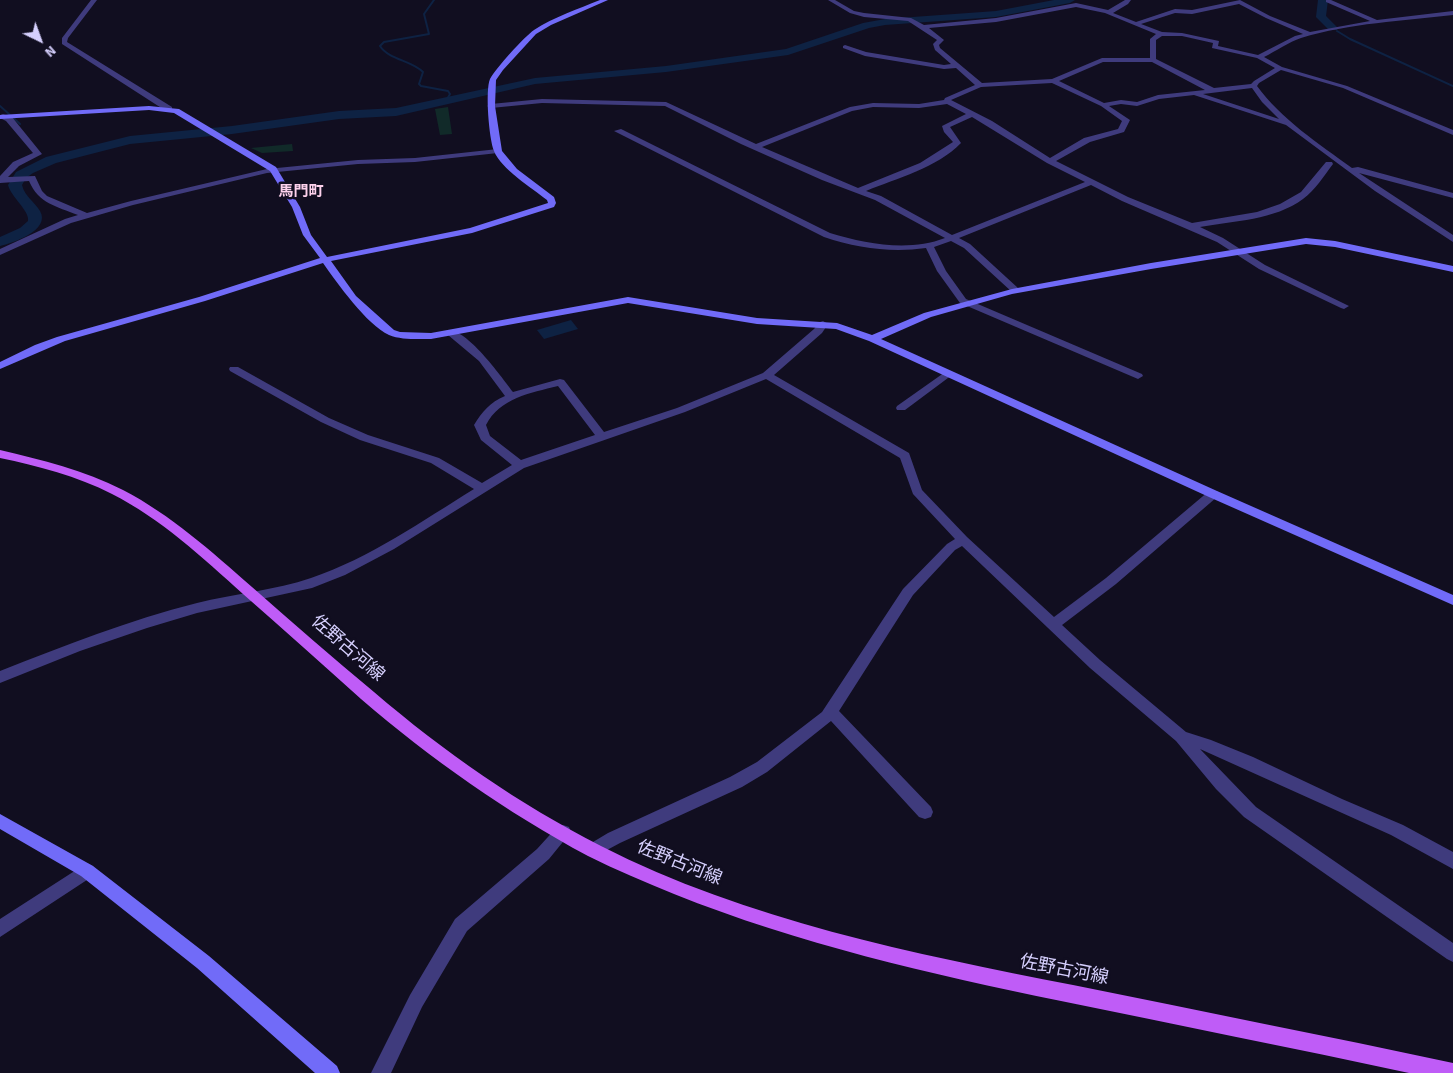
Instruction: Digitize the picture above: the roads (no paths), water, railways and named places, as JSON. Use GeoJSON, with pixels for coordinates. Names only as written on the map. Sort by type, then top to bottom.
{"type":"FeatureCollection","features":[{"type":"Feature","properties":{"kind":"main road","name":"佐野古河線"},"geometry":{"type":"LineString","coordinates":[[0,454],[51,466],[95,481],[156,514],[196,546],[413,734],[499,796],[594,850],[636,870],[715,902],[779,924],[855,946],[1026,986],[1453,1073]]}},
{"type":"Feature","properties":{"kind":"street"},"geometry":{"type":"LineString","coordinates":[[94,0],[64,40],[64,43],[169,109],[273,170],[296,207],[307,235],[324,260],[353,298],[390,332],[409,337],[452,333],[628,300],[758,321],[823,324],[844,328],[873,339],[1213,494],[1453,600]]}},
{"type":"Feature","properties":{"kind":"street"},"geometry":{"type":"LineString","coordinates":[[0,366],[39,347],[61,339],[202,299],[324,260],[472,230],[551,205],[551,199],[514,171],[498,151],[491,106],[493,80],[500,68],[534,33],[549,24],[605,0]]}},
{"type":"Feature","properties":{"kind":"street"},"geometry":{"type":"LineString","coordinates":[[831,0],[852,12],[864,15],[905,18],[915,22],[941,40],[936,44],[937,49],[980,85]]}},
{"type":"Feature","properties":{"kind":"street"},"geometry":{"type":"LineString","coordinates":[[1108,12],[1126,3],[1128,0]]}},
{"type":"Feature","properties":{"kind":"street"},"geometry":{"type":"LineString","coordinates":[[1135,24],[1175,11],[1192,12],[1238,1],[1308,34]]}},
{"type":"Feature","properties":{"kind":"street"},"geometry":{"type":"LineString","coordinates":[[1328,1],[1377,22]]}},
{"type":"Feature","properties":{"kind":"street"},"geometry":{"type":"LineString","coordinates":[[923,27],[996,20],[1076,5],[1108,12],[1161,34],[1183,34],[1206,39],[1217,42],[1214,47],[1259,56],[1280,68],[1345,87],[1453,133]]}},
{"type":"Feature","properties":{"kind":"street"},"geometry":{"type":"LineString","coordinates":[[1259,56],[1297,37],[1308,34],[1377,22],[1453,13]]}},
{"type":"Feature","properties":{"kind":"street"},"geometry":{"type":"LineString","coordinates":[[1153,60],[1153,40],[1161,34]]}},
{"type":"Feature","properties":{"kind":"street"},"geometry":{"type":"LineString","coordinates":[[845,47],[865,54],[944,67],[957,66]]}},
{"type":"Feature","properties":{"kind":"street"},"geometry":{"type":"LineString","coordinates":[[948,102],[946,99],[980,85],[1039,83],[1053,80],[1102,60],[1153,60],[1189,80],[1212,90]]}},
{"type":"Feature","properties":{"kind":"street"},"geometry":{"type":"LineString","coordinates":[[1103,105],[1121,102],[1137,104],[1158,97],[1254,86],[1256,82],[1280,68]]}},
{"type":"Feature","properties":{"kind":"street"},"geometry":{"type":"LineString","coordinates":[[1050,161],[1088,140],[1122,130],[1126,120],[1103,105],[1053,80]]}},
{"type":"Feature","properties":{"kind":"street"},"geometry":{"type":"LineString","coordinates":[[1254,86],[1256,91],[1269,105],[1294,126],[1411,213],[1453,239]]}},
{"type":"Feature","properties":{"kind":"street"},"geometry":{"type":"LineString","coordinates":[[1192,93],[1238,106],[1294,126]]}},
{"type":"Feature","properties":{"kind":"street"},"geometry":{"type":"LineString","coordinates":[[491,106],[542,101],[666,104],[706,125],[825,178],[878,198],[975,252],[1014,290]]}},
{"type":"Feature","properties":{"kind":"street"},"geometry":{"type":"LineString","coordinates":[[756,147],[850,109],[873,104],[919,106],[948,102],[972,114],[1050,161],[1125,199],[1190,226],[1237,251],[1262,267],[1344,306]]}},
{"type":"Feature","properties":{"kind":"street"},"geometry":{"type":"LineString","coordinates":[[1,116],[143,108],[169,109]]}},
{"type":"Feature","properties":{"kind":"street"},"geometry":{"type":"LineString","coordinates":[[860,190],[914,168],[948,150],[957,143],[948,132],[946,126],[972,114]]}},
{"type":"Feature","properties":{"kind":"street"},"geometry":{"type":"LineString","coordinates":[[1,116],[9,119],[38,154],[16,164],[3,180]]}},
{"type":"Feature","properties":{"kind":"street"},"geometry":{"type":"LineString","coordinates":[[618,131],[827,235],[849,242],[874,246],[904,248],[929,246],[952,239],[1092,182]]}},
{"type":"Feature","properties":{"kind":"street"},"geometry":{"type":"LineString","coordinates":[[0,252],[59,224],[220,180],[273,170],[358,162],[415,160],[498,151]]}},
{"type":"Feature","properties":{"kind":"street"},"geometry":{"type":"LineString","coordinates":[[1190,226],[1260,213],[1294,201],[1311,186],[1329,164]]}},
{"type":"Feature","properties":{"kind":"street"},"geometry":{"type":"LineString","coordinates":[[1350,168],[1453,196]]}},
{"type":"Feature","properties":{"kind":"street"},"geometry":{"type":"LineString","coordinates":[[3,180],[32,178],[38,192],[44,198],[87,216]]}},
{"type":"Feature","properties":{"kind":"street"},"geometry":{"type":"LineString","coordinates":[[873,339],[904,322],[1014,290],[1237,251],[1306,241],[1453,269]]}},
{"type":"Feature","properties":{"kind":"street"},"geometry":{"type":"LineString","coordinates":[[929,246],[952,288],[966,303],[1138,376]]}},
{"type":"Feature","properties":{"kind":"street"},"geometry":{"type":"LineString","coordinates":[[0,677],[75,647],[143,624],[197,608],[312,584],[340,572],[390,546],[520,465],[545,454],[681,410],[767,375],[818,331],[823,324]]}},
{"type":"Feature","properties":{"kind":"street"},"geometry":{"type":"LineString","coordinates":[[452,333],[483,359],[511,397]]}},
{"type":"Feature","properties":{"kind":"street"},"geometry":{"type":"LineString","coordinates":[[234,369],[339,428],[376,443],[418,454],[462,474],[482,489]]}},
{"type":"Feature","properties":{"kind":"street"},"geometry":{"type":"LineString","coordinates":[[901,408],[948,373]]}},
{"type":"Feature","properties":{"kind":"street"},"geometry":{"type":"LineString","coordinates":[[767,375],[905,456],[917,491],[963,540],[1095,664],[1181,737],[1222,784],[1250,812],[1453,953]]}},
{"type":"Feature","properties":{"kind":"street"},"geometry":{"type":"LineString","coordinates":[[520,465],[484,438],[480,424],[484,415],[511,397],[560,382],[602,436]]}},
{"type":"Feature","properties":{"kind":"street"},"geometry":{"type":"LineString","coordinates":[[1052,625],[1111,581],[1213,494]]}},
{"type":"Feature","properties":{"kind":"street"},"geometry":{"type":"LineString","coordinates":[[594,850],[614,838],[736,782],[762,767],[827,716],[864,663],[908,592],[951,548],[963,540]]}},
{"type":"Feature","properties":{"kind":"street"},"geometry":{"type":"LineString","coordinates":[[830,711],[925,812]]}},
{"type":"Feature","properties":{"kind":"street"},"geometry":{"type":"LineString","coordinates":[[1181,737],[1206,744],[1248,762],[1303,789],[1397,830],[1453,862]]}},
{"type":"Feature","properties":{"kind":"street"},"geometry":{"type":"LineString","coordinates":[[0,821],[87,871],[203,962],[330,1073]]}},
{"type":"Feature","properties":{"kind":"street"},"geometry":{"type":"LineString","coordinates":[[381,1073],[416,1001],[460,925],[543,854],[563,832]]}},
{"type":"Feature","properties":{"kind":"street"},"geometry":{"type":"LineString","coordinates":[[0,929],[87,871]]}},
{"type":"Feature","properties":{"kind":"water"},"geometry":{"type":"Polygon","coordinates":[[[571,320],[578,329],[544,339],[537,330],[571,320]]]}},
{"type":"Feature","properties":{"kind":"waterway"},"geometry":{"type":"LineString","coordinates":[[434,0],[424,14],[429,34],[384,42],[380,46],[384,51],[423,72],[419,84],[421,86],[448,91],[450,94],[446,101]]}},
{"type":"Feature","properties":{"kind":"waterway"},"geometry":{"type":"LineString","coordinates":[[0,242],[25,231],[35,222],[36,216],[16,190],[15,185],[21,175],[51,160],[105,145],[130,140],[232,130],[339,115],[396,112],[535,81],[666,69],[788,52],[867,25],[885,22],[996,14],[1070,0]]}},
{"type":"Feature","properties":{"kind":"waterway"},"geometry":{"type":"LineString","coordinates":[[1323,0],[1321,17],[1333,28]]}},
{"type":"Feature","properties":{"kind":"waterway"},"geometry":{"type":"LineString","coordinates":[[1337,31],[1350,39],[1453,86]]}},
{"type":"Feature","properties":{"kind":"waterway"},"geometry":{"type":"LineString","coordinates":[[0,106],[20,124]]}},
{"type":"Feature","properties":{"kind":"district","name":"馬門町"},"geometry":{"type":"Point","coordinates":[301,193]}}]}
